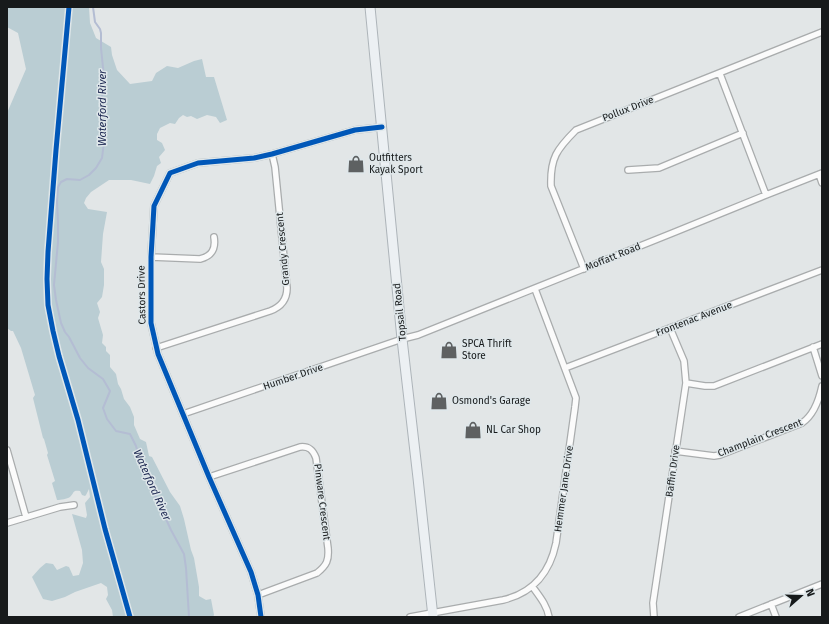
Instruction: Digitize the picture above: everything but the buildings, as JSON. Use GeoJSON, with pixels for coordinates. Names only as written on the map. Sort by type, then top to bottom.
{"type":"FeatureCollection","features":[{"type":"Feature","properties":{"kind":"main road","name":"Topsail Road"},"geometry":{"type":"LineString","coordinates":[[370,7],[402,339],[433,615]]}},
{"type":"Feature","properties":{"kind":"street","name":"Pollux Drive"},"geometry":{"type":"LineString","coordinates":[[584,269],[551,186],[552,164],[556,154],[576,130],[720,74],[822,32]]}},
{"type":"Feature","properties":{"kind":"street"},"geometry":{"type":"LineString","coordinates":[[720,74],[766,195]]}},
{"type":"Feature","properties":{"kind":"street","name":"Castors Drive"},"geometry":{"type":"LineString","coordinates":[[261,617],[258,595],[251,572],[209,477],[156,348],[151,323],[151,257],[154,206],[170,173],[198,163],[254,158],[355,130],[382,127]]}},
{"type":"Feature","properties":{"kind":"street"},"geometry":{"type":"LineString","coordinates":[[628,170],[659,168],[743,133]]}},
{"type":"Feature","properties":{"kind":"street","name":"Grandy Crescent"},"geometry":{"type":"LineString","coordinates":[[156,348],[270,311],[278,307],[284,301],[287,288],[275,168],[272,154]]}},
{"type":"Feature","properties":{"kind":"street"},"geometry":{"type":"LineString","coordinates":[[820,174],[822,183]]}},
{"type":"Feature","properties":{"kind":"street","name":"Moffatt Road"},"geometry":{"type":"LineString","coordinates":[[402,339],[418,335],[535,289],[820,174]]}},
{"type":"Feature","properties":{"kind":"street"},"geometry":{"type":"LineString","coordinates":[[151,257],[203,259],[213,252],[215,245],[214,237]]}},
{"type":"Feature","properties":{"kind":"street","name":"Frontenac Avenue"},"geometry":{"type":"LineString","coordinates":[[565,368],[822,270]]}},
{"type":"Feature","properties":{"kind":"street","name":"Hemmer Jane Drive"},"geometry":{"type":"LineString","coordinates":[[410,617],[433,615],[508,598],[519,594],[532,586],[541,577],[548,568],[553,556],[576,402],[575,394],[535,289]]}},
{"type":"Feature","properties":{"kind":"street","name":"Baffin Drive"},"geometry":{"type":"LineString","coordinates":[[654,617],[653,603],[686,383],[684,361],[670,328]]}},
{"type":"Feature","properties":{"kind":"street","name":"Humber Drive"},"geometry":{"type":"LineString","coordinates":[[183,414],[402,339]]}},
{"type":"Feature","properties":{"kind":"street"},"geometry":{"type":"LineString","coordinates":[[686,383],[714,386],[822,344]]}},
{"type":"Feature","properties":{"kind":"street"},"geometry":{"type":"LineString","coordinates":[[813,347],[822,376]]}},
{"type":"Feature","properties":{"kind":"street","name":"Champlain Crescent"},"geometry":{"type":"LineString","coordinates":[[675,451],[714,456],[720,455],[802,423],[808,419],[812,413],[822,386]]}},
{"type":"Feature","properties":{"kind":"street","name":"Pinware Crescent"},"geometry":{"type":"LineString","coordinates":[[209,477],[300,447],[305,446],[310,448],[314,453],[316,458],[328,548],[327,561],[323,568],[317,573],[258,595]]}},
{"type":"Feature","properties":{"kind":"street"},"geometry":{"type":"LineString","coordinates":[[7,450],[26,517]]}},
{"type":"Feature","properties":{"kind":"street"},"geometry":{"type":"LineString","coordinates":[[7,524],[60,507],[74,505]]}},
{"type":"Feature","properties":{"kind":"street"},"geometry":{"type":"LineString","coordinates":[[739,617],[822,584]]}},
{"type":"Feature","properties":{"kind":"street"},"geometry":{"type":"LineString","coordinates":[[532,586],[544,603],[549,617]]}},
{"type":"Feature","properties":{"kind":"street"},"geometry":{"type":"LineString","coordinates":[[771,604],[776,617]]}},
{"type":"Feature","properties":{"kind":"shaded area"},"geometry":{"type":"Polygon","coordinates":[[[7,7],[89,7],[90,23],[96,38],[111,47],[117,70],[130,84],[152,81],[156,73],[167,66],[178,68],[202,59],[206,77],[214,77],[227,120],[220,123],[216,117],[207,115],[197,119],[191,116],[187,117],[183,115],[175,124],[170,123],[160,128],[157,134],[157,140],[162,143],[165,150],[159,157],[161,163],[157,166],[150,184],[131,180],[109,180],[91,192],[84,203],[88,209],[107,212],[103,234],[101,262],[104,269],[104,285],[102,297],[97,303],[100,312],[98,318],[103,335],[102,343],[110,355],[110,367],[116,374],[124,399],[130,407],[134,417],[134,425],[140,439],[146,442],[149,456],[152,457],[170,492],[180,506],[194,558],[199,596],[206,600],[211,599],[214,615],[213,617],[113,617],[112,610],[106,599],[108,595],[107,587],[101,583],[52,601],[43,599],[32,577],[46,563],[53,564],[57,570],[66,566],[69,567],[73,576],[79,575],[83,563],[82,550],[72,514],[86,518],[85,503],[90,497],[89,489],[85,496],[82,495],[80,491],[76,491],[69,498],[57,500],[52,483],[55,481],[33,398],[35,395],[21,348],[13,331],[7,328],[7,113],[26,69],[18,33],[7,27],[7,7]]]}},
{"type":"Feature","properties":{"kind":"waterway","name":"Waterford River"},"geometry":{"type":"LineString","coordinates":[[93,7],[95,22],[101,33],[104,77],[102,97],[104,142],[102,158],[96,168],[89,175],[80,180],[67,179],[61,182],[58,187],[58,242],[54,285],[56,300],[61,323],[80,358],[88,368],[103,379],[110,391],[103,408],[107,419],[116,431],[130,434],[136,446],[142,468],[184,554],[189,617]]}},
{"type":"Feature","properties":{"kind":"cycle path"},"geometry":{"type":"LineString","coordinates":[[69,7],[48,252],[48,305],[59,356],[78,420],[105,529],[130,617]]}},
{"type":"Feature","properties":{"kind":"cycle path"},"geometry":{"type":"LineString","coordinates":[[261,617],[258,595],[251,572],[209,477],[158,354],[151,323],[151,257],[154,206],[170,173],[198,163],[254,158],[355,130],[382,127]]}},
{"type":"Feature","properties":{"kind":"place","name":"Outfitters Kayak Sport"},"geometry":{"type":"Point","coordinates":[356,164]}},
{"type":"Feature","properties":{"kind":"place","name":"SPCA Thrift Store"},"geometry":{"type":"Point","coordinates":[449,350]}},
{"type":"Feature","properties":{"kind":"place","name":"Osmond's Garage"},"geometry":{"type":"Point","coordinates":[439,401]}},
{"type":"Feature","properties":{"kind":"place","name":"NL Car Shop"},"geometry":{"type":"Point","coordinates":[473,430]}}]}
